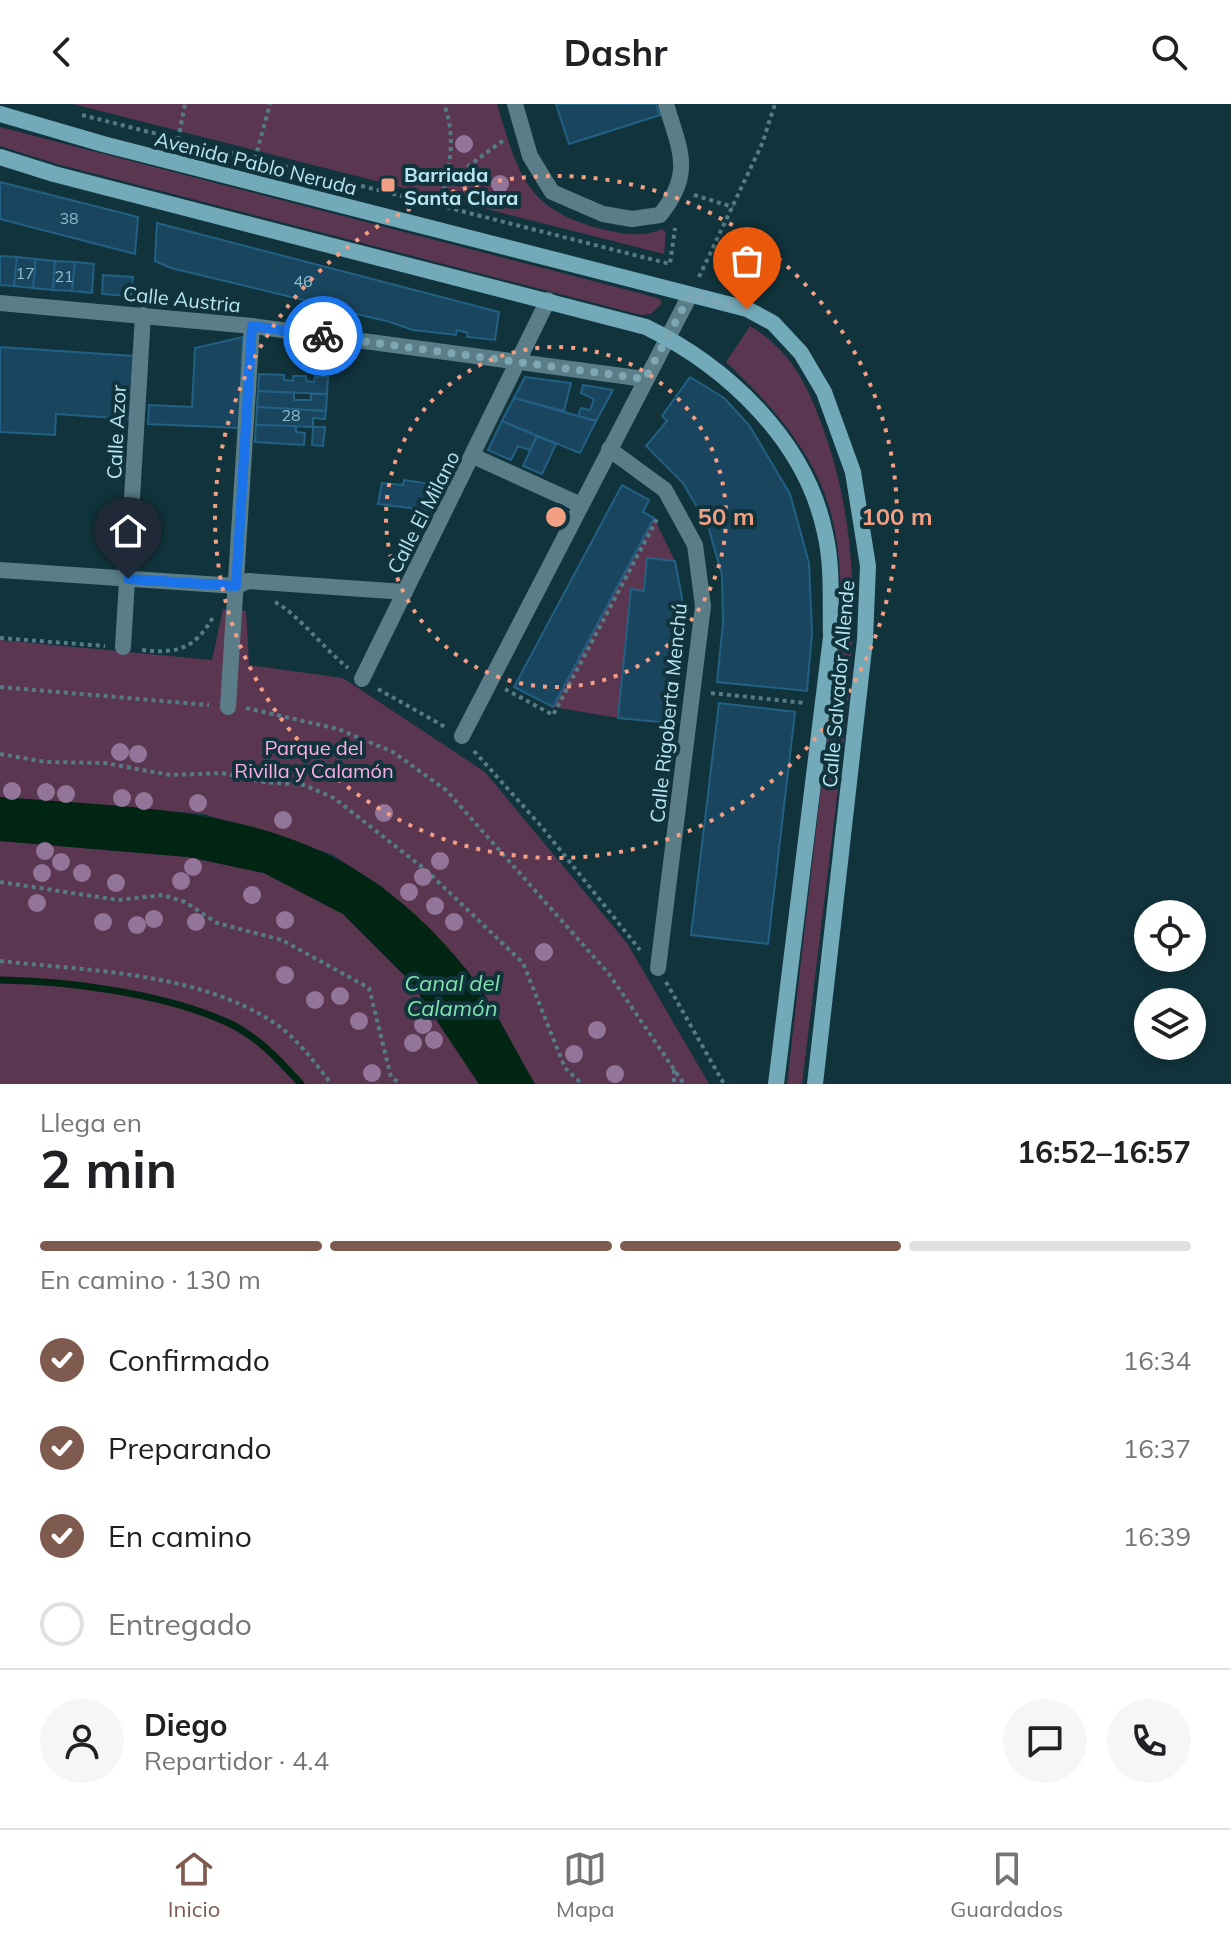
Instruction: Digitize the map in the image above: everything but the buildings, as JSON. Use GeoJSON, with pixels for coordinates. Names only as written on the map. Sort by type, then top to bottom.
{"type":"FeatureCollection","features":[{"type":"Feature","properties":{"kind":"main road","name":"Avenida Pablo Neruda"},"geometry":{"type":"LineString","coordinates":[[0,114],[103,144],[690,295]]}},
{"type":"Feature","properties":{"kind":"main road"},"geometry":{"type":"LineString","coordinates":[[0,157],[54,174],[548,300],[646,327],[667,337]]}},
{"type":"Feature","properties":{"kind":"main road","name":"Calle Salvador Allende"},"geometry":{"type":"LineString","coordinates":[[690,295],[747,309],[773,323],[801,353],[824,392],[853,472],[866,550],[865,640],[815,1084]]}},
{"type":"Feature","properties":{"kind":"main road","name":"Calle Salvador Allende"},"geometry":{"type":"LineString","coordinates":[[667,337],[712,366],[763,413],[797,462],[825,530],[830,564],[831,637],[777,1076]]}},
{"type":"Feature","properties":{"kind":"street"},"geometry":{"type":"LineString","coordinates":[[515,104],[530,156],[552,192],[603,214],[632,219],[660,215],[679,191],[682,156],[666,104]]}},
{"type":"Feature","properties":{"kind":"street"},"geometry":{"type":"LineString","coordinates":[[462,736],[690,295]]}},
{"type":"Feature","properties":{"kind":"street","name":"Calle El Milano"},"geometry":{"type":"LineString","coordinates":[[362,679],[548,300]]}},
{"type":"Feature","properties":{"kind":"street","name":"Calle Austria"},"geometry":{"type":"LineString","coordinates":[[0,303],[252,326],[645,379]]}},
{"type":"Feature","properties":{"kind":"street","name":"Calle Azor"},"geometry":{"type":"LineString","coordinates":[[123,647],[143,315]]}},
{"type":"Feature","properties":{"kind":"street"},"geometry":{"type":"LineString","coordinates":[[228,707],[252,326]]}},
{"type":"Feature","properties":{"kind":"street","name":"Calle Rigoberta Menchú"},"geometry":{"type":"LineString","coordinates":[[609,449],[665,490],[695,545],[703,606],[658,968]]}},
{"type":"Feature","properties":{"kind":"street"},"geometry":{"type":"LineString","coordinates":[[473,456],[581,505]]}},
{"type":"Feature","properties":{"kind":"street"},"geometry":{"type":"LineString","coordinates":[[0,570],[236,586],[248,581],[405,592]]}},
{"type":"Feature","properties":{"kind":"path"},"geometry":{"type":"LineString","coordinates":[[178,140],[185,104]]}},
{"type":"Feature","properties":{"kind":"path"},"geometry":{"type":"LineString","coordinates":[[255,159],[270,104]]}},
{"type":"Feature","properties":{"kind":"path"},"geometry":{"type":"LineString","coordinates":[[440,206],[452,137],[444,104]]}},
{"type":"Feature","properties":{"kind":"path"},"geometry":{"type":"LineString","coordinates":[[690,295],[733,207],[775,104]]}},
{"type":"Feature","properties":{"kind":"path"},"geometry":{"type":"LineString","coordinates":[[71,113],[670,264],[675,222],[660,215]]}},
{"type":"Feature","properties":{"kind":"path"},"geometry":{"type":"LineString","coordinates":[[446,183],[522,127]]}},
{"type":"Feature","properties":{"kind":"path"},"geometry":{"type":"LineString","coordinates":[[679,191],[733,207]]}},
{"type":"Feature","properties":{"kind":"path"},"geometry":{"type":"LineString","coordinates":[[491,681],[553,715],[669,497]]}},
{"type":"Feature","properties":{"kind":"path"},"geometry":{"type":"LineString","coordinates":[[236,586],[287,609],[322,648],[362,679],[415,713],[462,736],[658,968],[724,1084]]}},
{"type":"Feature","properties":{"kind":"path"},"geometry":{"type":"LineString","coordinates":[[0,687],[228,707],[338,729],[393,752],[446,790],[609,974],[684,1084]]}},
{"type":"Feature","properties":{"kind":"path"},"geometry":{"type":"LineString","coordinates":[[693,691],[823,705]]}},
{"type":"Feature","properties":{"kind":"path"},"geometry":{"type":"LineString","coordinates":[[0,754],[46,762],[105,763],[170,775],[222,773],[264,782],[304,785],[334,798],[427,871],[523,963],[565,1068],[582,1084]]}},
{"type":"Feature","properties":{"kind":"path"},"geometry":{"type":"LineString","coordinates":[[0,882],[118,900],[163,895],[185,902],[217,923],[282,940],[369,988],[391,1077],[401,1084]]}},
{"type":"Feature","properties":{"kind":"path"},"geometry":{"type":"LineString","coordinates":[[0,961],[93,971],[223,997],[274,1022],[315,1062],[331,1084]]}},
{"type":"Feature","properties":{"kind":"path"},"geometry":{"type":"LineString","coordinates":[[674,1068],[674,1084]]}},
{"type":"Feature","properties":{"kind":"green space"},"geometry":{"type":"Polygon","coordinates":[[[73,104],[497,104],[519,169],[540,199],[576,221],[601,229],[640,234],[662,229],[666,232],[664,254],[73,104]]]}},
{"type":"Feature","properties":{"kind":"green space"},"geometry":{"type":"Polygon","coordinates":[[[0,127],[639,293],[660,299],[662,303],[651,314],[641,315],[57,164],[0,146],[0,127]]]}},
{"type":"Feature","properties":{"kind":"green space"},"geometry":{"type":"Polygon","coordinates":[[[750,326],[776,346],[795,368],[816,409],[838,477],[852,579],[850,682],[845,733],[802,1084],[787,1084],[836,673],[840,574],[830,510],[813,468],[774,411],[726,362],[750,326]]]}},
{"type":"Feature","properties":{"kind":"green space"},"geometry":{"type":"Polygon","coordinates":[[[654,518],[675,561],[648,558],[644,591],[631,590],[618,718],[553,707],[654,518]]]}},
{"type":"Feature","properties":{"kind":"green space","name":"Parque del Rivilla y Calamón"},"geometry":{"type":"Polygon","coordinates":[[[223,609],[246,611],[249,665],[343,678],[485,772],[627,943],[709,1084],[535,1084],[467,971],[429,928],[381,886],[331,854],[204,814],[0,797],[0,640],[212,660],[223,609]]]}},
{"type":"Feature","properties":{"kind":"green space"},"geometry":{"type":"Polygon","coordinates":[[[0,841],[188,857],[264,873],[343,914],[411,982],[479,1084],[0,1084],[0,841]]]}},
{"type":"Feature","properties":{"kind":"water","name":"Canal del Calamón"},"geometry":{"type":"Polygon","coordinates":[[[0,797],[196,815],[255,828],[311,847],[365,875],[416,915],[466,969],[494,1011],[535,1084],[479,1084],[411,982],[343,914],[264,873],[188,857],[0,841],[0,797]]]}},
{"type":"Feature","properties":{"kind":"waterway"},"geometry":{"type":"LineString","coordinates":[[0,980],[118,991],[206,1014],[251,1036],[301,1084]]}},
{"type":"Feature","properties":{"kind":"way so far"},"geometry":{"type":"LineString","coordinates":[[323,336],[645,379],[690,295],[747,309]]}},
{"type":"Feature","properties":{"kind":"place","name":"Barriada Santa Clara"},"geometry":{"type":"Point","coordinates":[388,185]}},
{"type":"Feature","properties":{"kind":"route"},"geometry":{"type":"LineString","coordinates":[[128,579],[236,586],[252,326],[323,336]]}}]}
